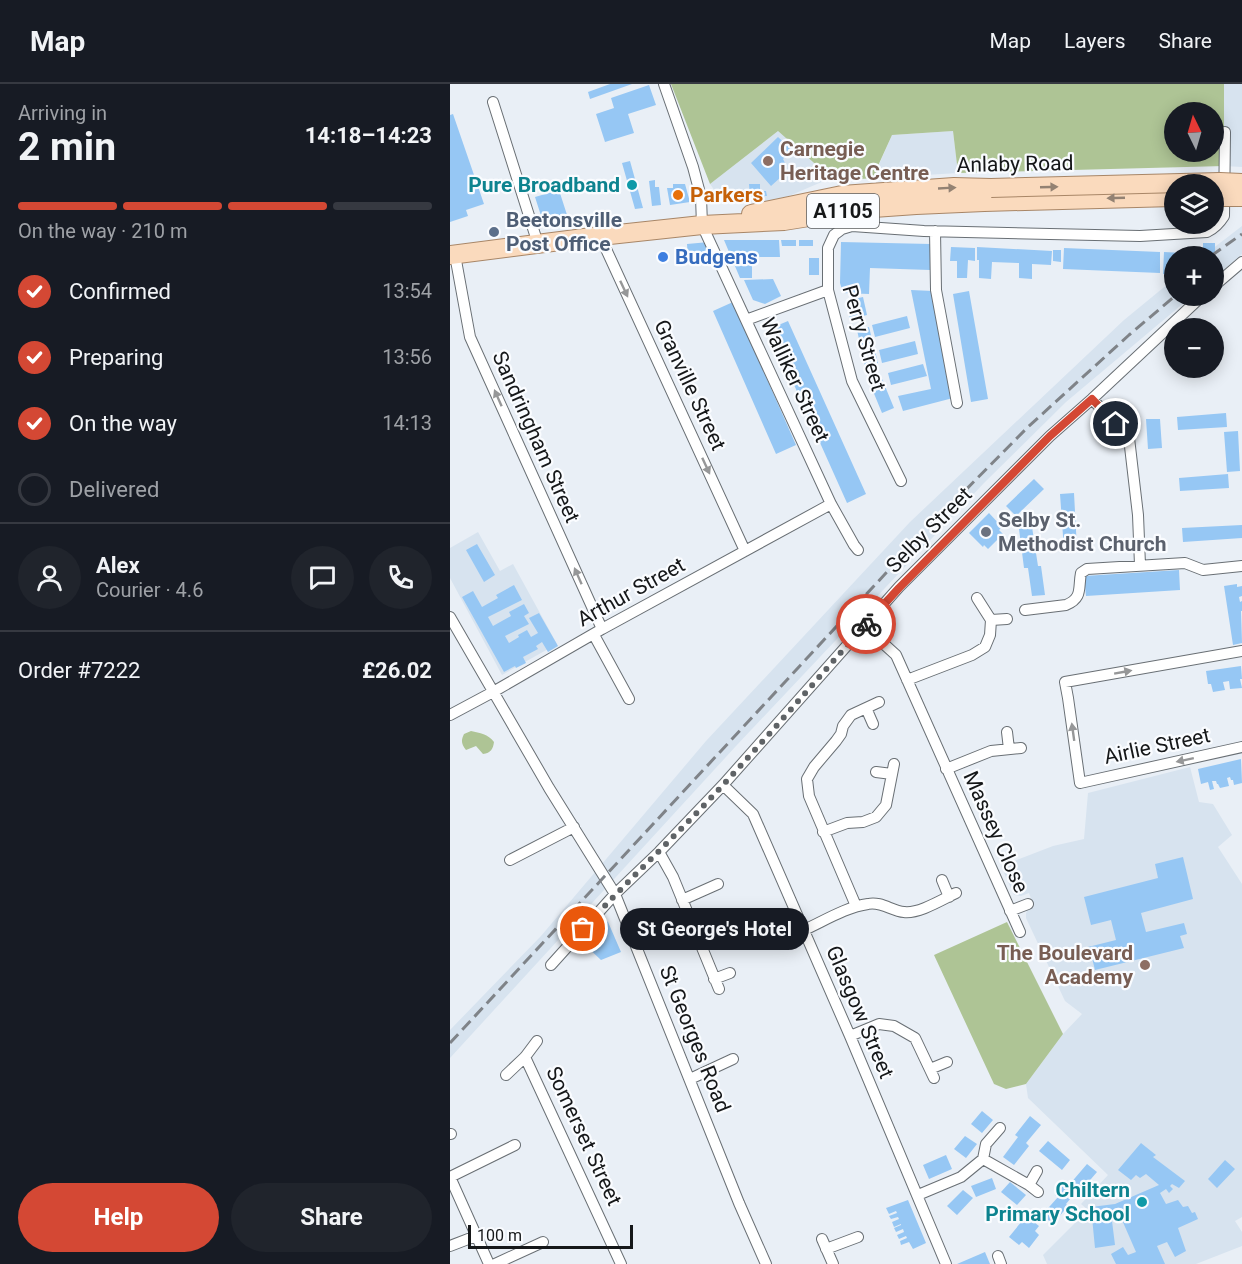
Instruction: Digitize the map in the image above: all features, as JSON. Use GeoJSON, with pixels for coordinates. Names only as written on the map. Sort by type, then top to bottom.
{"type":"FeatureCollection","features":[{"type":"Feature","properties":{"kind":"main road","name":"Anlaby Road"},"geometry":{"type":"LineString","coordinates":[[988,195],[1220,182],[1242,183]]}},
{"type":"Feature","properties":{"kind":"main road","name":"Anlaby Road"},"geometry":{"type":"LineString","coordinates":[[453,255],[702,225],[842,195],[954,187],[988,195],[1164,198]]}},
{"type":"Feature","properties":{"kind":"main road"},"geometry":{"type":"LineString","coordinates":[[1224,197],[1242,197]]}},
{"type":"Feature","properties":{"kind":"street"},"geometry":{"type":"LineString","coordinates":[[664,84],[693,166],[701,197],[702,225]]}},
{"type":"Feature","properties":{"kind":"street"},"geometry":{"type":"LineString","coordinates":[[493,102],[538,244]]}},
{"type":"Feature","properties":{"kind":"street"},"geometry":{"type":"LineString","coordinates":[[957,403],[936,290],[935,231],[1140,236],[1207,232],[1220,223],[1224,216],[1225,132]]}},
{"type":"Feature","properties":{"kind":"street","name":"Walliker Street"},"geometry":{"type":"LineString","coordinates":[[702,225],[831,504],[858,550]]}},
{"type":"Feature","properties":{"kind":"street","name":"Perry Street"},"geometry":{"type":"LineString","coordinates":[[901,481],[852,381],[828,290],[828,248],[834,235],[852,226],[935,231]]}},
{"type":"Feature","properties":{"kind":"street","name":"Granville Street"},"geometry":{"type":"LineString","coordinates":[[600,236],[745,551]]}},
{"type":"Feature","properties":{"kind":"street","name":"Sandringham Street"},"geometry":{"type":"LineString","coordinates":[[453,255],[470,337],[629,699]]}},
{"type":"Feature","properties":{"kind":"street"},"geometry":{"type":"LineString","coordinates":[[1224,277],[1242,262]]}},
{"type":"Feature","properties":{"kind":"street"},"geometry":{"type":"LineString","coordinates":[[746,320],[828,290]]}},
{"type":"Feature","properties":{"kind":"street","name":"Selby Street"},"geometry":{"type":"LineString","coordinates":[[550,965],[615,894],[723,785],[899,588],[1050,436],[1191,306]]}},
{"type":"Feature","properties":{"kind":"street"},"geometry":{"type":"LineString","coordinates":[[1092,399],[1129,438],[1138,515],[1140,565]]}},
{"type":"Feature","properties":{"kind":"street","name":"Arthur Street"},"geometry":{"type":"LineString","coordinates":[[450,715],[831,504]]}},
{"type":"Feature","properties":{"kind":"street"},"geometry":{"type":"LineString","coordinates":[[1025,610],[1066,605],[1072,602],[1079,593],[1080,577],[1084,570],[1185,563],[1203,570],[1242,566]]}},
{"type":"Feature","properties":{"kind":"street"},"geometry":{"type":"LineString","coordinates":[[907,680],[972,655],[985,647],[990,635],[991,620],[976,598]]}},
{"type":"Feature","properties":{"kind":"street","name":"St Georges Road"},"geometry":{"type":"LineString","coordinates":[[450,617],[549,788],[615,894],[739,1203],[766,1264]]}},
{"type":"Feature","properties":{"kind":"street"},"geometry":{"type":"LineString","coordinates":[[991,620],[1007,619]]}},
{"type":"Feature","properties":{"kind":"street","name":"Massey Close"},"geometry":{"type":"LineString","coordinates":[[864,626],[896,655],[1020,932]]}},
{"type":"Feature","properties":{"kind":"street","name":"Airlie Street"},"geometry":{"type":"LineString","coordinates":[[1242,651],[1065,682],[1080,783],[1242,747]]}},
{"type":"Feature","properties":{"kind":"street"},"geometry":{"type":"LineString","coordinates":[[856,906],[809,796],[807,779],[841,734],[851,714],[879,702]]}},
{"type":"Feature","properties":{"kind":"street"},"geometry":{"type":"LineString","coordinates":[[866,708],[873,724]]}},
{"type":"Feature","properties":{"kind":"street"},"geometry":{"type":"LineString","coordinates":[[1007,732],[1009,749]]}},
{"type":"Feature","properties":{"kind":"street","name":"Massey Close"},"geometry":{"type":"LineString","coordinates":[[946,769],[991,751],[1021,748]]}},
{"type":"Feature","properties":{"kind":"street"},"geometry":{"type":"LineString","coordinates":[[823,832],[847,823],[864,822],[876,817],[886,805],[893,769],[876,772]]}},
{"type":"Feature","properties":{"kind":"street","name":"Glasgow Street"},"geometry":{"type":"LineString","coordinates":[[723,785],[753,814],[946,1264]]}},
{"type":"Feature","properties":{"kind":"street"},"geometry":{"type":"LineString","coordinates":[[510,860],[574,828]]}},
{"type":"Feature","properties":{"kind":"street"},"geometry":{"type":"LineString","coordinates":[[659,852],[673,877],[717,984],[730,973]]}},
{"type":"Feature","properties":{"kind":"street"},"geometry":{"type":"LineString","coordinates":[[804,930],[856,906],[871,903],[907,912],[917,910],[953,895],[942,880]]}},
{"type":"Feature","properties":{"kind":"street"},"geometry":{"type":"LineString","coordinates":[[682,900],[718,884]]}},
{"type":"Feature","properties":{"kind":"street","name":"Massey Close"},"geometry":{"type":"LineString","coordinates":[[1010,911],[1028,903]]}},
{"type":"Feature","properties":{"kind":"street"},"geometry":{"type":"LineString","coordinates":[[850,1036],[879,1024],[894,1026],[915,1038],[932,1074],[947,1062]]}},
{"type":"Feature","properties":{"kind":"street","name":"Somerset Street"},"geometry":{"type":"LineString","coordinates":[[506,1075],[525,1057],[537,1041]]}},
{"type":"Feature","properties":{"kind":"street","name":"Somerset Street"},"geometry":{"type":"LineString","coordinates":[[525,1057],[621,1264]]}},
{"type":"Feature","properties":{"kind":"street"},"geometry":{"type":"LineString","coordinates":[[690,1079],[733,1059]]}},
{"type":"Feature","properties":{"kind":"street"},"geometry":{"type":"LineString","coordinates":[[918,1195],[962,1177],[983,1159],[986,1144],[1000,1128]]}},
{"type":"Feature","properties":{"kind":"street"},"geometry":{"type":"LineString","coordinates":[[489,1264],[450,1177],[515,1145]]}},
{"type":"Feature","properties":{"kind":"street"},"geometry":{"type":"LineString","coordinates":[[983,1159],[1034,1189],[1037,1171]]}},
{"type":"Feature","properties":{"kind":"street"},"geometry":{"type":"LineString","coordinates":[[450,1246],[476,1236]]}},
{"type":"Feature","properties":{"kind":"street"},"geometry":{"type":"LineString","coordinates":[[833,1264],[824,1244],[858,1237]]}},
{"type":"Feature","properties":{"kind":"street"},"geometry":{"type":"LineString","coordinates":[[495,1264],[543,1242]]}},
{"type":"Feature","properties":{"kind":"shaded area"},"geometry":{"type":"Polygon","coordinates":[[[1224,84],[1242,84],[1242,167],[1224,166],[1224,84]]]}},
{"type":"Feature","properties":{"kind":"shaded area"},"geometry":{"type":"Polygon","coordinates":[[[778,131],[822,170],[824,181],[775,202],[722,201],[710,184],[778,131]]]}},
{"type":"Feature","properties":{"kind":"shaded area"},"geometry":{"type":"Polygon","coordinates":[[[953,131],[958,173],[877,178],[877,169],[892,135],[953,131]]]}},
{"type":"Feature","properties":{"kind":"shaded area"},"geometry":{"type":"Polygon","coordinates":[[[1242,226],[1242,254],[1224,269],[1224,246],[1216,246],[1242,226]]]}},
{"type":"Feature","properties":{"kind":"shaded area"},"geometry":{"type":"Polygon","coordinates":[[[1164,287],[1164,306],[1180,306],[1066,402],[984,483],[736,746],[450,1058],[450,1030],[541,936],[706,741],[910,522],[1124,320],[1164,287]]]}},
{"type":"Feature","properties":{"kind":"shaded area"},"geometry":{"type":"Polygon","coordinates":[[[478,532],[500,571],[513,564],[557,644],[502,675],[450,578],[450,548],[478,532]]]}},
{"type":"Feature","properties":{"kind":"shaded area","name":"The Boulevard Academy"},"geometry":{"type":"Polygon","coordinates":[[[1190,767],[1199,802],[1213,804],[1232,835],[1218,847],[1242,884],[1242,1217],[1235,1221],[1242,1232],[1242,1246],[1196,1264],[1047,1264],[1043,1255],[1088,1210],[1081,1204],[1108,1175],[1028,1098],[1026,1084],[1063,1034],[1082,1014],[1065,1001],[1026,918],[1028,909],[1034,907],[1029,893],[1021,896],[1014,895],[1001,866],[1053,846],[1084,839],[1088,793],[1190,767]]]}},
{"type":"Feature","properties":{"kind":"green space"},"geometry":{"type":"Polygon","coordinates":[[[671,84],[1224,84],[1224,102],[1164,102],[1164,162],[1224,162],[1224,166],[958,173],[953,131],[892,135],[877,168],[877,178],[824,181],[822,170],[778,131],[710,184],[671,84]]]}},
{"type":"Feature","properties":{"kind":"green space"},"geometry":{"type":"Polygon","coordinates":[[[471,731],[484,734],[492,739],[494,742],[490,752],[483,754],[476,746],[466,750],[462,744],[462,738],[464,734],[471,731]]]}},
{"type":"Feature","properties":{"kind":"green space"},"geometry":{"type":"Polygon","coordinates":[[[1007,922],[1063,1034],[1026,1084],[1006,1089],[994,1084],[934,955],[1007,922]]]}},
{"type":"Feature","properties":{"kind":"building"},"geometry":{"type":"Polygon","coordinates":[[[610,84],[632,84],[590,99],[588,92],[610,84]]]}},
{"type":"Feature","properties":{"kind":"building"},"geometry":{"type":"Polygon","coordinates":[[[649,85],[656,105],[628,114],[634,133],[605,142],[596,114],[614,108],[611,98],[649,85]]]}},
{"type":"Feature","properties":{"kind":"building"},"geometry":{"type":"Polygon","coordinates":[[[453,114],[484,204],[466,210],[468,216],[450,222],[450,115],[453,114]]]}},
{"type":"Feature","properties":{"kind":"building","name":"Carnegie Heritage Centre"},"geometry":{"type":"Polygon","coordinates":[[[778,137],[792,150],[783,159],[785,163],[779,173],[781,177],[771,186],[751,163],[778,137]]]}},
{"type":"Feature","properties":{"kind":"building","name":"Pure Broadband"},"geometry":{"type":"Polygon","coordinates":[[[630,161],[643,208],[635,209],[622,163],[630,161]]]}},
{"type":"Feature","properties":{"kind":"building","name":"Pure Broadband"},"geometry":{"type":"Polygon","coordinates":[[[655,180],[655,187],[659,187],[661,205],[652,206],[649,181],[655,180]]]}},
{"type":"Feature","properties":{"kind":"building","name":"Parkers"},"geometry":{"type":"Polygon","coordinates":[[[673,184],[685,184],[690,202],[670,205],[667,188],[673,188],[673,184]]]}},
{"type":"Feature","properties":{"kind":"building"},"geometry":{"type":"Polygon","coordinates":[[[749,184],[760,184],[760,191],[766,191],[767,196],[750,196],[749,184]]]}},
{"type":"Feature","properties":{"kind":"building"},"geometry":{"type":"Polygon","coordinates":[[[559,190],[568,218],[544,225],[535,197],[559,190]]]}},
{"type":"Feature","properties":{"kind":"building"},"geometry":{"type":"Polygon","coordinates":[[[724,240],[779,240],[780,257],[752,257],[752,278],[740,278],[724,240]]]}},
{"type":"Feature","properties":{"kind":"building"},"geometry":{"type":"Polygon","coordinates":[[[781,240],[796,240],[796,246],[782,246],[781,240]]]}},
{"type":"Feature","properties":{"kind":"building"},"geometry":{"type":"Polygon","coordinates":[[[799,240],[813,240],[813,246],[799,246],[799,240]]]}},
{"type":"Feature","properties":{"kind":"building"},"geometry":{"type":"Polygon","coordinates":[[[709,242],[716,257],[688,260],[687,244],[709,242]]]}},
{"type":"Feature","properties":{"kind":"building"},"geometry":{"type":"Polygon","coordinates":[[[841,242],[931,244],[930,270],[870,268],[869,294],[843,293],[840,283],[841,242]]]}},
{"type":"Feature","properties":{"kind":"building"},"geometry":{"type":"Polygon","coordinates":[[[1203,243],[1215,243],[1215,246],[1203,246],[1203,243]]]}},
{"type":"Feature","properties":{"kind":"building"},"geometry":{"type":"Polygon","coordinates":[[[951,247],[975,248],[975,261],[968,260],[967,278],[957,278],[957,261],[950,261],[951,247]]]}},
{"type":"Feature","properties":{"kind":"building"},"geometry":{"type":"Polygon","coordinates":[[[977,247],[1052,251],[1051,265],[1032,264],[1032,279],[1019,278],[1019,263],[992,262],[991,279],[979,278],[977,247]]]}},
{"type":"Feature","properties":{"kind":"building"},"geometry":{"type":"Polygon","coordinates":[[[1064,248],[1160,252],[1160,273],[1063,269],[1064,248]]]}},
{"type":"Feature","properties":{"kind":"building"},"geometry":{"type":"Polygon","coordinates":[[[1053,250],[1061,250],[1061,262],[1053,261],[1053,250]]]}},
{"type":"Feature","properties":{"kind":"building"},"geometry":{"type":"Polygon","coordinates":[[[809,258],[819,258],[819,275],[809,275],[809,258]]]}},
{"type":"Feature","properties":{"kind":"building"},"geometry":{"type":"Polygon","coordinates":[[[773,279],[781,296],[765,304],[753,300],[744,280],[773,279]]]}},
{"type":"Feature","properties":{"kind":"building"},"geometry":{"type":"Polygon","coordinates":[[[911,290],[933,291],[953,398],[903,411],[898,396],[931,389],[911,290]]]}},
{"type":"Feature","properties":{"kind":"building"},"geometry":{"type":"Polygon","coordinates":[[[969,291],[988,399],[971,402],[953,294],[969,291]]]}},
{"type":"Feature","properties":{"kind":"building"},"geometry":{"type":"Polygon","coordinates":[[[863,297],[867,315],[850,319],[846,301],[863,297]]]}},
{"type":"Feature","properties":{"kind":"building"},"geometry":{"type":"Polygon","coordinates":[[[733,302],[796,445],[776,454],[713,311],[733,302]]]}},
{"type":"Feature","properties":{"kind":"building"},"geometry":{"type":"Polygon","coordinates":[[[907,316],[910,328],[875,337],[872,325],[907,316]]]}},
{"type":"Feature","properties":{"kind":"building"},"geometry":{"type":"Polygon","coordinates":[[[788,321],[866,494],[847,503],[769,329],[788,321]]]}},
{"type":"Feature","properties":{"kind":"building"},"geometry":{"type":"Polygon","coordinates":[[[869,327],[878,363],[865,366],[857,330],[869,327]]]}},
{"type":"Feature","properties":{"kind":"building"},"geometry":{"type":"Polygon","coordinates":[[[915,341],[918,354],[882,363],[879,350],[915,341]]]}},
{"type":"Feature","properties":{"kind":"building"},"geometry":{"type":"Polygon","coordinates":[[[923,364],[927,376],[891,385],[888,373],[923,364]]]}},
{"type":"Feature","properties":{"kind":"building"},"geometry":{"type":"Polygon","coordinates":[[[880,374],[894,408],[882,413],[868,379],[880,374]]]}},
{"type":"Feature","properties":{"kind":"building"},"geometry":{"type":"Polygon","coordinates":[[[1226,413],[1227,427],[1178,430],[1177,417],[1226,413]]]}},
{"type":"Feature","properties":{"kind":"building"},"geometry":{"type":"Polygon","coordinates":[[[1146,419],[1160,419],[1162,448],[1148,449],[1146,419]]]}},
{"type":"Feature","properties":{"kind":"building"},"geometry":{"type":"Polygon","coordinates":[[[1238,431],[1240,471],[1227,472],[1224,432],[1238,431]]]}},
{"type":"Feature","properties":{"kind":"building"},"geometry":{"type":"Polygon","coordinates":[[[1228,474],[1229,488],[1180,491],[1179,478],[1228,474]]]}},
{"type":"Feature","properties":{"kind":"building"},"geometry":{"type":"Polygon","coordinates":[[[1034,479],[1044,489],[1016,516],[1006,506],[1034,479]]]}},
{"type":"Feature","properties":{"kind":"building"},"geometry":{"type":"Polygon","coordinates":[[[1074,493],[1077,549],[1064,550],[1060,494],[1074,493]]]}},
{"type":"Feature","properties":{"kind":"building","name":"Selby St. Methodist Church"},"geometry":{"type":"Polygon","coordinates":[[[989,513],[1002,527],[999,530],[1003,534],[988,549],[969,533],[989,513]]]}},
{"type":"Feature","properties":{"kind":"building"},"geometry":{"type":"Polygon","coordinates":[[[1242,525],[1242,538],[1183,542],[1182,528],[1242,525]]]}},
{"type":"Feature","properties":{"kind":"building"},"geometry":{"type":"Polygon","coordinates":[[[1032,527],[1045,595],[1032,596],[1028,568],[1024,568],[1019,529],[1032,527]]]}},
{"type":"Feature","properties":{"kind":"building"},"geometry":{"type":"Polygon","coordinates":[[[477,544],[495,575],[484,582],[466,550],[477,544]]]}},
{"type":"Feature","properties":{"kind":"building"},"geometry":{"type":"Polygon","coordinates":[[[1179,570],[1180,590],[1086,596],[1084,576],[1179,570]]]}},
{"type":"Feature","properties":{"kind":"building"},"geometry":{"type":"Polygon","coordinates":[[[1237,584],[1237,587],[1242,586],[1242,596],[1239,597],[1240,602],[1242,601],[1242,643],[1233,645],[1224,586],[1237,584]]]}},
{"type":"Feature","properties":{"kind":"building"},"geometry":{"type":"Polygon","coordinates":[[[514,585],[522,600],[488,617],[493,626],[511,616],[509,612],[524,604],[529,613],[524,616],[529,624],[505,636],[509,643],[527,630],[531,637],[538,633],[529,618],[539,613],[558,646],[548,652],[542,642],[536,646],[538,649],[523,657],[526,663],[504,672],[462,597],[473,591],[482,607],[498,598],[496,595],[514,585]]]}},
{"type":"Feature","properties":{"kind":"building"},"geometry":{"type":"Polygon","coordinates":[[[1241,666],[1242,688],[1230,689],[1229,681],[1223,682],[1225,690],[1213,692],[1211,684],[1208,684],[1206,671],[1241,666]]]}},
{"type":"Feature","properties":{"kind":"building"},"geometry":{"type":"Polygon","coordinates":[[[1241,759],[1242,783],[1234,785],[1230,777],[1227,778],[1229,786],[1220,788],[1216,781],[1212,781],[1214,789],[1210,790],[1208,782],[1201,784],[1198,769],[1241,759]]]}},
{"type":"Feature","properties":{"kind":"building"},"geometry":{"type":"Polygon","coordinates":[[[1183,857],[1193,899],[1141,913],[1146,932],[1184,923],[1187,934],[1180,936],[1184,948],[1095,970],[1092,958],[1083,961],[1080,949],[1116,940],[1111,920],[1091,925],[1084,897],[1158,878],[1155,864],[1183,857]]]}},
{"type":"Feature","properties":{"kind":"building"},"geometry":{"type":"Polygon","coordinates":[[[605,921],[608,922],[621,952],[601,960],[583,943],[605,921]]]}},
{"type":"Feature","properties":{"kind":"building"},"geometry":{"type":"Polygon","coordinates":[[[982,1111],[993,1120],[982,1133],[971,1124],[982,1111]]]}},
{"type":"Feature","properties":{"kind":"building"},"geometry":{"type":"Polygon","coordinates":[[[1030,1116],[1041,1125],[1026,1143],[1029,1146],[1014,1165],[1003,1157],[1018,1137],[1015,1135],[1030,1116]]]}},
{"type":"Feature","properties":{"kind":"building"},"geometry":{"type":"Polygon","coordinates":[[[965,1136],[977,1144],[966,1158],[954,1149],[965,1136]]]}},
{"type":"Feature","properties":{"kind":"building"},"geometry":{"type":"Polygon","coordinates":[[[1048,1141],[1070,1160],[1062,1170],[1039,1151],[1048,1141]]]}},
{"type":"Feature","properties":{"kind":"building","name":"Chiltern Primary School"},"geometry":{"type":"Polygon","coordinates":[[[1141,1143],[1156,1155],[1153,1157],[1185,1181],[1179,1188],[1172,1184],[1170,1186],[1173,1189],[1169,1193],[1166,1189],[1160,1193],[1166,1204],[1178,1200],[1183,1207],[1188,1206],[1192,1213],[1195,1212],[1198,1219],[1178,1228],[1186,1251],[1175,1257],[1167,1242],[1157,1246],[1165,1264],[1116,1264],[1111,1254],[1123,1247],[1128,1255],[1136,1252],[1122,1220],[1112,1221],[1115,1245],[1095,1248],[1091,1207],[1115,1204],[1159,1185],[1146,1174],[1140,1178],[1136,1175],[1131,1180],[1118,1170],[1141,1143]]]}},
{"type":"Feature","properties":{"kind":"building"},"geometry":{"type":"Polygon","coordinates":[[[946,1155],[952,1169],[929,1179],[923,1165],[946,1155]]]}},
{"type":"Feature","properties":{"kind":"building"},"geometry":{"type":"Polygon","coordinates":[[[1225,1160],[1235,1169],[1217,1188],[1208,1179],[1225,1160]]]}},
{"type":"Feature","properties":{"kind":"building"},"geometry":{"type":"Polygon","coordinates":[[[1087,1164],[1097,1172],[1079,1193],[1069,1185],[1087,1164]]]}},
{"type":"Feature","properties":{"kind":"building"},"geometry":{"type":"Polygon","coordinates":[[[992,1178],[996,1189],[976,1197],[971,1186],[992,1178]]]}},
{"type":"Feature","properties":{"kind":"building"},"geometry":{"type":"Polygon","coordinates":[[[1010,1182],[1026,1195],[1017,1205],[1001,1192],[1010,1182]]]}},
{"type":"Feature","properties":{"kind":"building"},"geometry":{"type":"Polygon","coordinates":[[[1064,1184],[1075,1193],[1066,1204],[1068,1206],[1053,1224],[1042,1215],[1058,1197],[1055,1195],[1064,1184]]]}},
{"type":"Feature","properties":{"kind":"building"},"geometry":{"type":"Polygon","coordinates":[[[963,1190],[973,1198],[957,1215],[947,1206],[963,1190]]]}},
{"type":"Feature","properties":{"kind":"building"},"geometry":{"type":"Polygon","coordinates":[[[908,1200],[926,1243],[913,1249],[909,1242],[901,1245],[900,1241],[907,1238],[906,1236],[899,1239],[897,1235],[904,1232],[903,1229],[896,1232],[894,1228],[901,1224],[894,1227],[892,1222],[899,1219],[898,1217],[891,1219],[889,1216],[897,1213],[896,1211],[889,1214],[886,1208],[908,1200]]]}},
{"type":"Feature","properties":{"kind":"building"},"geometry":{"type":"Polygon","coordinates":[[[1026,1216],[1039,1226],[1035,1231],[1039,1235],[1029,1248],[1022,1242],[1019,1245],[1009,1237],[1026,1216]]]}},
{"type":"Feature","properties":{"kind":"building"},"geometry":{"type":"Polygon","coordinates":[[[985,1252],[990,1264],[957,1264],[985,1252]]]}},
{"type":"Feature","properties":{"kind":"railway"},"geometry":{"type":"LineString","coordinates":[[1224,247],[1242,234]]}},
{"type":"Feature","properties":{"kind":"railway"},"geometry":{"type":"LineString","coordinates":[[450,1043],[925,531],[1028,427],[1164,305]]}},
{"type":"Feature","properties":{"kind":"way so far"},"geometry":{"type":"LineString","coordinates":[[583,929],[723,785],[866,624]]}},
{"type":"Feature","properties":{"kind":"place","name":"Carnegie Heritage Centre"},"geometry":{"type":"Point","coordinates":[768,161]}},
{"type":"Feature","properties":{"kind":"place","name":"Pure Broadband"},"geometry":{"type":"Point","coordinates":[632,185]}},
{"type":"Feature","properties":{"kind":"place","name":"Parkers"},"geometry":{"type":"Point","coordinates":[678,195]}},
{"type":"Feature","properties":{"kind":"place","name":"Beetonsville Post Office"},"geometry":{"type":"Point","coordinates":[494,232]}},
{"type":"Feature","properties":{"kind":"place","name":"Budgens"},"geometry":{"type":"Point","coordinates":[663,257]}},
{"type":"Feature","properties":{"kind":"place","name":"Selby St. Methodist Church"},"geometry":{"type":"Point","coordinates":[986,532]}},
{"type":"Feature","properties":{"kind":"place","name":"St George's Hotel"},"geometry":{"type":"Point","coordinates":[583,929]}},
{"type":"Feature","properties":{"kind":"place","name":"The Boulevard Academy"},"geometry":{"type":"Point","coordinates":[1145,965]}},
{"type":"Feature","properties":{"kind":"place","name":"Chiltern Primary School"},"geometry":{"type":"Point","coordinates":[1142,1202]}},
{"type":"Feature","properties":{"kind":"route"},"geometry":{"type":"LineString","coordinates":[[866,624],[1050,436],[1092,399],[1116,424]]}}]}
